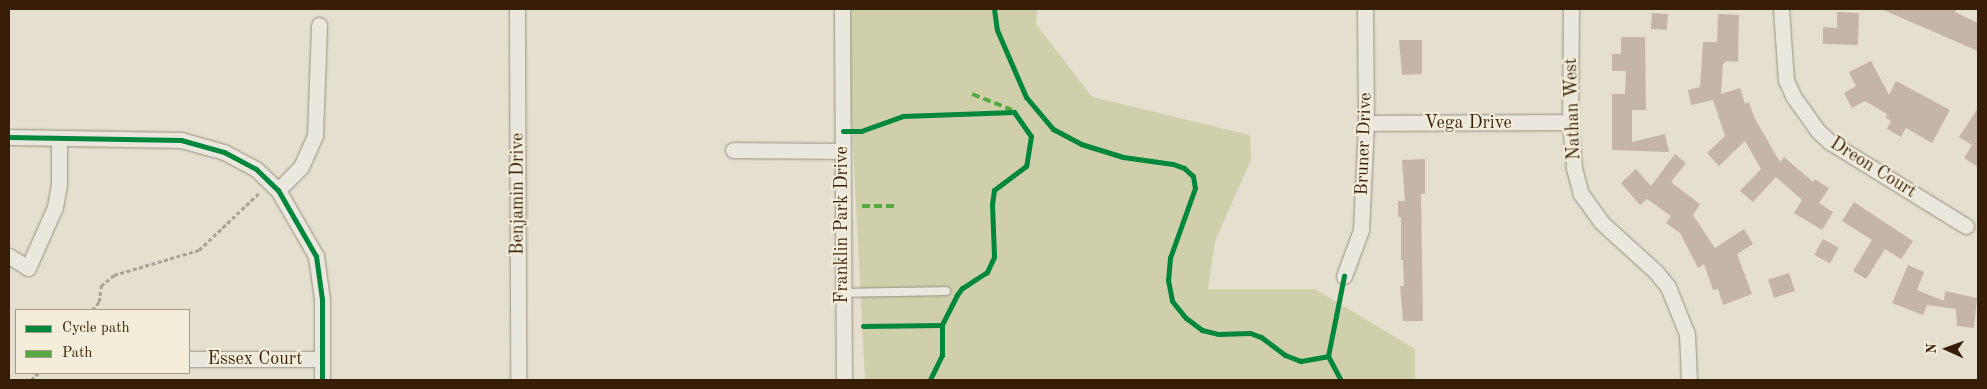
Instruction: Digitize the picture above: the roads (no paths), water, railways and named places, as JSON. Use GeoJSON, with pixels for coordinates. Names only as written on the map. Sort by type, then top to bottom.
{"type":"FeatureCollection","features":[{"type":"Feature","properties":{"kind":"street","name":"Benjamin Drive"},"geometry":{"type":"LineString","coordinates":[[517,9],[518,380]]}},
{"type":"Feature","properties":{"kind":"street","name":"Franklin Park Drive"},"geometry":{"type":"LineString","coordinates":[[842,9],[841,292],[844,380]]}},
{"type":"Feature","properties":{"kind":"street","name":"Bruner Drive"},"geometry":{"type":"LineString","coordinates":[[1344,276],[1361,230],[1366,123],[1365,9]]}},
{"type":"Feature","properties":{"kind":"street","name":"Nathan West"},"geometry":{"type":"LineString","coordinates":[[1571,9],[1570,122],[1574,168],[1581,194],[1601,222],[1656,272],[1678,306],[1687,334],[1689,380]]}},
{"type":"Feature","properties":{"kind":"street","name":"Dreon Court"},"geometry":{"type":"LineString","coordinates":[[1781,9],[1786,80],[1793,96],[1818,131],[1830,142],[1966,226]]}},
{"type":"Feature","properties":{"kind":"street"},"geometry":{"type":"LineString","coordinates":[[274,186],[301,167],[315,134],[319,25]]}},
{"type":"Feature","properties":{"kind":"street","name":"Vega Drive"},"geometry":{"type":"LineString","coordinates":[[1366,123],[1570,122]]}},
{"type":"Feature","properties":{"kind":"street"},"geometry":{"type":"LineString","coordinates":[[9,137],[159,138],[204,145],[239,159],[274,186],[316,256],[321,291],[322,380]]}},
{"type":"Feature","properties":{"kind":"street"},"geometry":{"type":"LineString","coordinates":[[9,256],[28,268],[55,207],[59,138]]}},
{"type":"Feature","properties":{"kind":"street"},"geometry":{"type":"LineString","coordinates":[[732,150],[841,151]]}},
{"type":"Feature","properties":{"kind":"street","name":"Essex Court"},"geometry":{"type":"LineString","coordinates":[[190,360],[322,359]]}},
{"type":"Feature","properties":{"kind":"lane"},"geometry":{"type":"LineString","coordinates":[[841,292],[946,290]]}}]}
